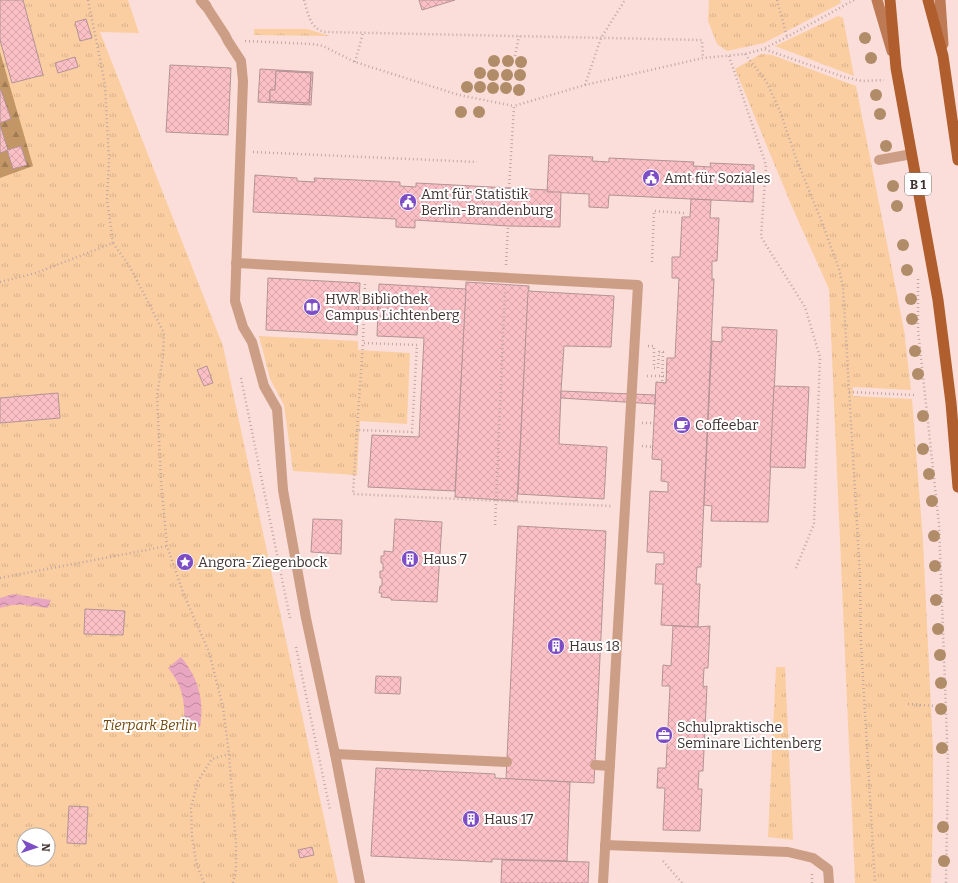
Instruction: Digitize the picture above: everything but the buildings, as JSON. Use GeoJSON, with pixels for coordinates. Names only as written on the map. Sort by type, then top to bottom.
{"type":"FeatureCollection","features":[{"type":"Feature","properties":{"kind":"main road"},"geometry":{"type":"LineString","coordinates":[[877,0],[896,68]]}},
{"type":"Feature","properties":{"kind":"main road","name":"B 1"},"geometry":{"type":"LineString","coordinates":[[890,0],[896,68],[938,300],[951,403],[958,487]]}},
{"type":"Feature","properties":{"kind":"main road"},"geometry":{"type":"LineString","coordinates":[[928,0],[943,56]]}},
{"type":"Feature","properties":{"kind":"main road"},"geometry":{"type":"LineString","coordinates":[[940,0],[943,56],[958,160]]}},
{"type":"Feature","properties":{"kind":"lane"},"geometry":{"type":"LineString","coordinates":[[203,3],[241,60],[243,81],[235,301],[243,328],[252,342],[264,386],[277,409],[283,490],[306,618],[335,754],[360,883]]}},
{"type":"Feature","properties":{"kind":"lane"},"geometry":{"type":"LineString","coordinates":[[879,160],[912,154]]}},
{"type":"Feature","properties":{"kind":"lane"},"geometry":{"type":"LineString","coordinates":[[236,263],[638,285],[603,883]]}},
{"type":"Feature","properties":{"kind":"lane"},"geometry":{"type":"LineString","coordinates":[[335,754],[507,762]]}},
{"type":"Feature","properties":{"kind":"lane"},"geometry":{"type":"LineString","coordinates":[[595,765],[610,766]]}},
{"type":"Feature","properties":{"kind":"lane"},"geometry":{"type":"LineString","coordinates":[[605,845],[788,852],[813,858],[818,861],[828,869],[829,883]]}},
{"type":"Feature","properties":{"kind":"path"},"geometry":{"type":"LineString","coordinates":[[88,0],[98,44],[104,85],[109,160],[107,200],[113,243],[130,268],[164,333],[163,356],[157,396],[161,481],[167,546],[184,595],[209,652],[223,708],[229,754],[236,845],[236,869],[233,883]]}},
{"type":"Feature","properties":{"kind":"path"},"geometry":{"type":"LineString","coordinates":[[304,0],[312,24],[322,32],[702,40],[703,58]]}},
{"type":"Feature","properties":{"kind":"path"},"geometry":{"type":"LineString","coordinates":[[585,85],[602,38],[625,0]]}},
{"type":"Feature","properties":{"kind":"path"},"geometry":{"type":"LineString","coordinates":[[777,0],[787,37]]}},
{"type":"Feature","properties":{"kind":"path"},"geometry":{"type":"LineString","coordinates":[[842,0],[846,4]]}},
{"type":"Feature","properties":{"kind":"path"},"geometry":{"type":"LineString","coordinates":[[228,41],[312,44],[322,46],[355,62],[459,95],[514,106],[585,85],[703,58],[745,54],[764,49],[854,0]]}},
{"type":"Feature","properties":{"kind":"path"},"geometry":{"type":"LineString","coordinates":[[355,62],[363,33]]}},
{"type":"Feature","properties":{"kind":"path"},"geometry":{"type":"LineString","coordinates":[[515,56],[519,36]]}},
{"type":"Feature","properties":{"kind":"path"},"geometry":{"type":"LineString","coordinates":[[764,49],[844,77],[862,81],[885,80]]}},
{"type":"Feature","properties":{"kind":"path"},"geometry":{"type":"LineString","coordinates":[[745,54],[766,81],[780,111],[796,158],[839,269],[843,287],[860,560],[861,644],[875,883]]}},
{"type":"Feature","properties":{"kind":"path"},"geometry":{"type":"LineString","coordinates":[[729,56],[766,165],[760,237],[805,307],[820,357],[814,524],[796,568]]}},
{"type":"Feature","properties":{"kind":"path"},"geometry":{"type":"LineString","coordinates":[[510,188],[514,106]]}},
{"type":"Feature","properties":{"kind":"path"},"geometry":{"type":"LineString","coordinates":[[241,151],[477,162]]}},
{"type":"Feature","properties":{"kind":"path"},"geometry":{"type":"LineString","coordinates":[[652,262],[654,211],[685,212]]}},
{"type":"Feature","properties":{"kind":"path"},"geometry":{"type":"LineString","coordinates":[[495,525],[508,226]]}},
{"type":"Feature","properties":{"kind":"path"},"geometry":{"type":"LineString","coordinates":[[0,282],[36,272],[113,243]]}},
{"type":"Feature","properties":{"kind":"path"},"geometry":{"type":"LineString","coordinates":[[366,270],[363,343],[353,494],[626,506]]}},
{"type":"Feature","properties":{"kind":"path"},"geometry":{"type":"LineString","coordinates":[[918,330],[939,524],[948,765],[946,883]]}},
{"type":"Feature","properties":{"kind":"path"},"geometry":{"type":"LineString","coordinates":[[357,430],[412,432],[417,345],[363,343]]}},
{"type":"Feature","properties":{"kind":"path"},"geometry":{"type":"LineString","coordinates":[[648,346],[654,346],[654,368],[658,368],[659,352],[663,352],[662,382]]}},
{"type":"Feature","properties":{"kind":"path"},"geometry":{"type":"LineString","coordinates":[[646,376],[666,376]]}},
{"type":"Feature","properties":{"kind":"path"},"geometry":{"type":"LineString","coordinates":[[849,392],[914,395]]}},
{"type":"Feature","properties":{"kind":"path"},"geometry":{"type":"LineString","coordinates":[[636,446],[653,447]]}},
{"type":"Feature","properties":{"kind":"path"},"geometry":{"type":"LineString","coordinates":[[0,578],[167,546]]}},
{"type":"Feature","properties":{"kind":"path"},"geometry":{"type":"LineString","coordinates":[[908,704],[935,706]]}},
{"type":"Feature","properties":{"kind":"path"},"geometry":{"type":"LineString","coordinates":[[204,883],[196,862],[190,808],[198,781],[212,759],[229,754]]}},
{"type":"Feature","properties":{"kind":"path"},"geometry":{"type":"LineString","coordinates":[[651,847],[682,883]]}},
{"type":"Feature","properties":{"kind":"green space","name":"Tierpark Berlin"},"geometry":{"type":"Polygon","coordinates":[[[0,0],[128,0],[139,33],[100,32],[223,346],[338,883],[0,883],[0,0]]]}},
{"type":"Feature","properties":{"kind":"green space"},"geometry":{"type":"Polygon","coordinates":[[[709,0],[840,0],[841,3],[764,43],[727,51],[717,44],[708,21],[709,0]]]}},
{"type":"Feature","properties":{"kind":"green space"},"geometry":{"type":"Polygon","coordinates":[[[838,16],[843,18],[854,76],[775,46],[838,16]]]}},
{"type":"Feature","properties":{"kind":"green space"},"geometry":{"type":"Polygon","coordinates":[[[254,29],[307,29],[330,36],[254,35],[254,29]]]}},
{"type":"Feature","properties":{"kind":"green space"},"geometry":{"type":"Polygon","coordinates":[[[0,52],[33,166],[0,178],[0,52]]]}},
{"type":"Feature","properties":{"kind":"green space"},"geometry":{"type":"Polygon","coordinates":[[[761,54],[772,55],[856,86],[904,330],[911,390],[853,387],[853,396],[912,399],[923,541],[933,750],[931,883],[855,883],[829,289],[793,209],[735,69],[761,54]]]}},
{"type":"Feature","properties":{"kind":"green space"},"geometry":{"type":"Polygon","coordinates":[[[259,336],[358,341],[358,350],[410,353],[407,424],[360,421],[357,475],[293,471],[284,405],[270,379],[259,336]]]}},
{"type":"Feature","properties":{"kind":"green space"},"geometry":{"type":"Polygon","coordinates":[[[776,667],[785,667],[793,840],[768,837],[776,667]]]}},
{"type":"Feature","properties":{"kind":"water"},"geometry":{"type":"Polygon","coordinates":[[[13,594],[51,600],[48,608],[12,605],[0,608],[0,598],[13,594]]]}},
{"type":"Feature","properties":{"kind":"water"},"geometry":{"type":"Polygon","coordinates":[[[181,657],[192,673],[199,690],[202,708],[200,727],[185,728],[184,703],[181,689],[168,668],[181,657]]]}},
{"type":"Feature","properties":{"kind":"place","name":"Amt für Soziales"},"geometry":{"type":"Point","coordinates":[651,178]}},
{"type":"Feature","properties":{"kind":"place","name":"Amt für Statistik Berlin-Brandenburg"},"geometry":{"type":"Point","coordinates":[408,202]}},
{"type":"Feature","properties":{"kind":"place","name":"HWR Bibliothek Campus Lichtenberg"},"geometry":{"type":"Point","coordinates":[312,307]}},
{"type":"Feature","properties":{"kind":"place","name":"Coffeebar"},"geometry":{"type":"Point","coordinates":[682,425]}},
{"type":"Feature","properties":{"kind":"place","name":"Haus 7"},"geometry":{"type":"Point","coordinates":[410,559]}},
{"type":"Feature","properties":{"kind":"place","name":"Angora-Ziegenbock"},"geometry":{"type":"Point","coordinates":[185,562]}},
{"type":"Feature","properties":{"kind":"place","name":"Haus 18"},"geometry":{"type":"Point","coordinates":[556,646]}},
{"type":"Feature","properties":{"kind":"place","name":"Schulpraktische Seminare Lichtenberg"},"geometry":{"type":"Point","coordinates":[664,735]}},
{"type":"Feature","properties":{"kind":"place","name":"Haus 17"},"geometry":{"type":"Point","coordinates":[471,819]}}]}
